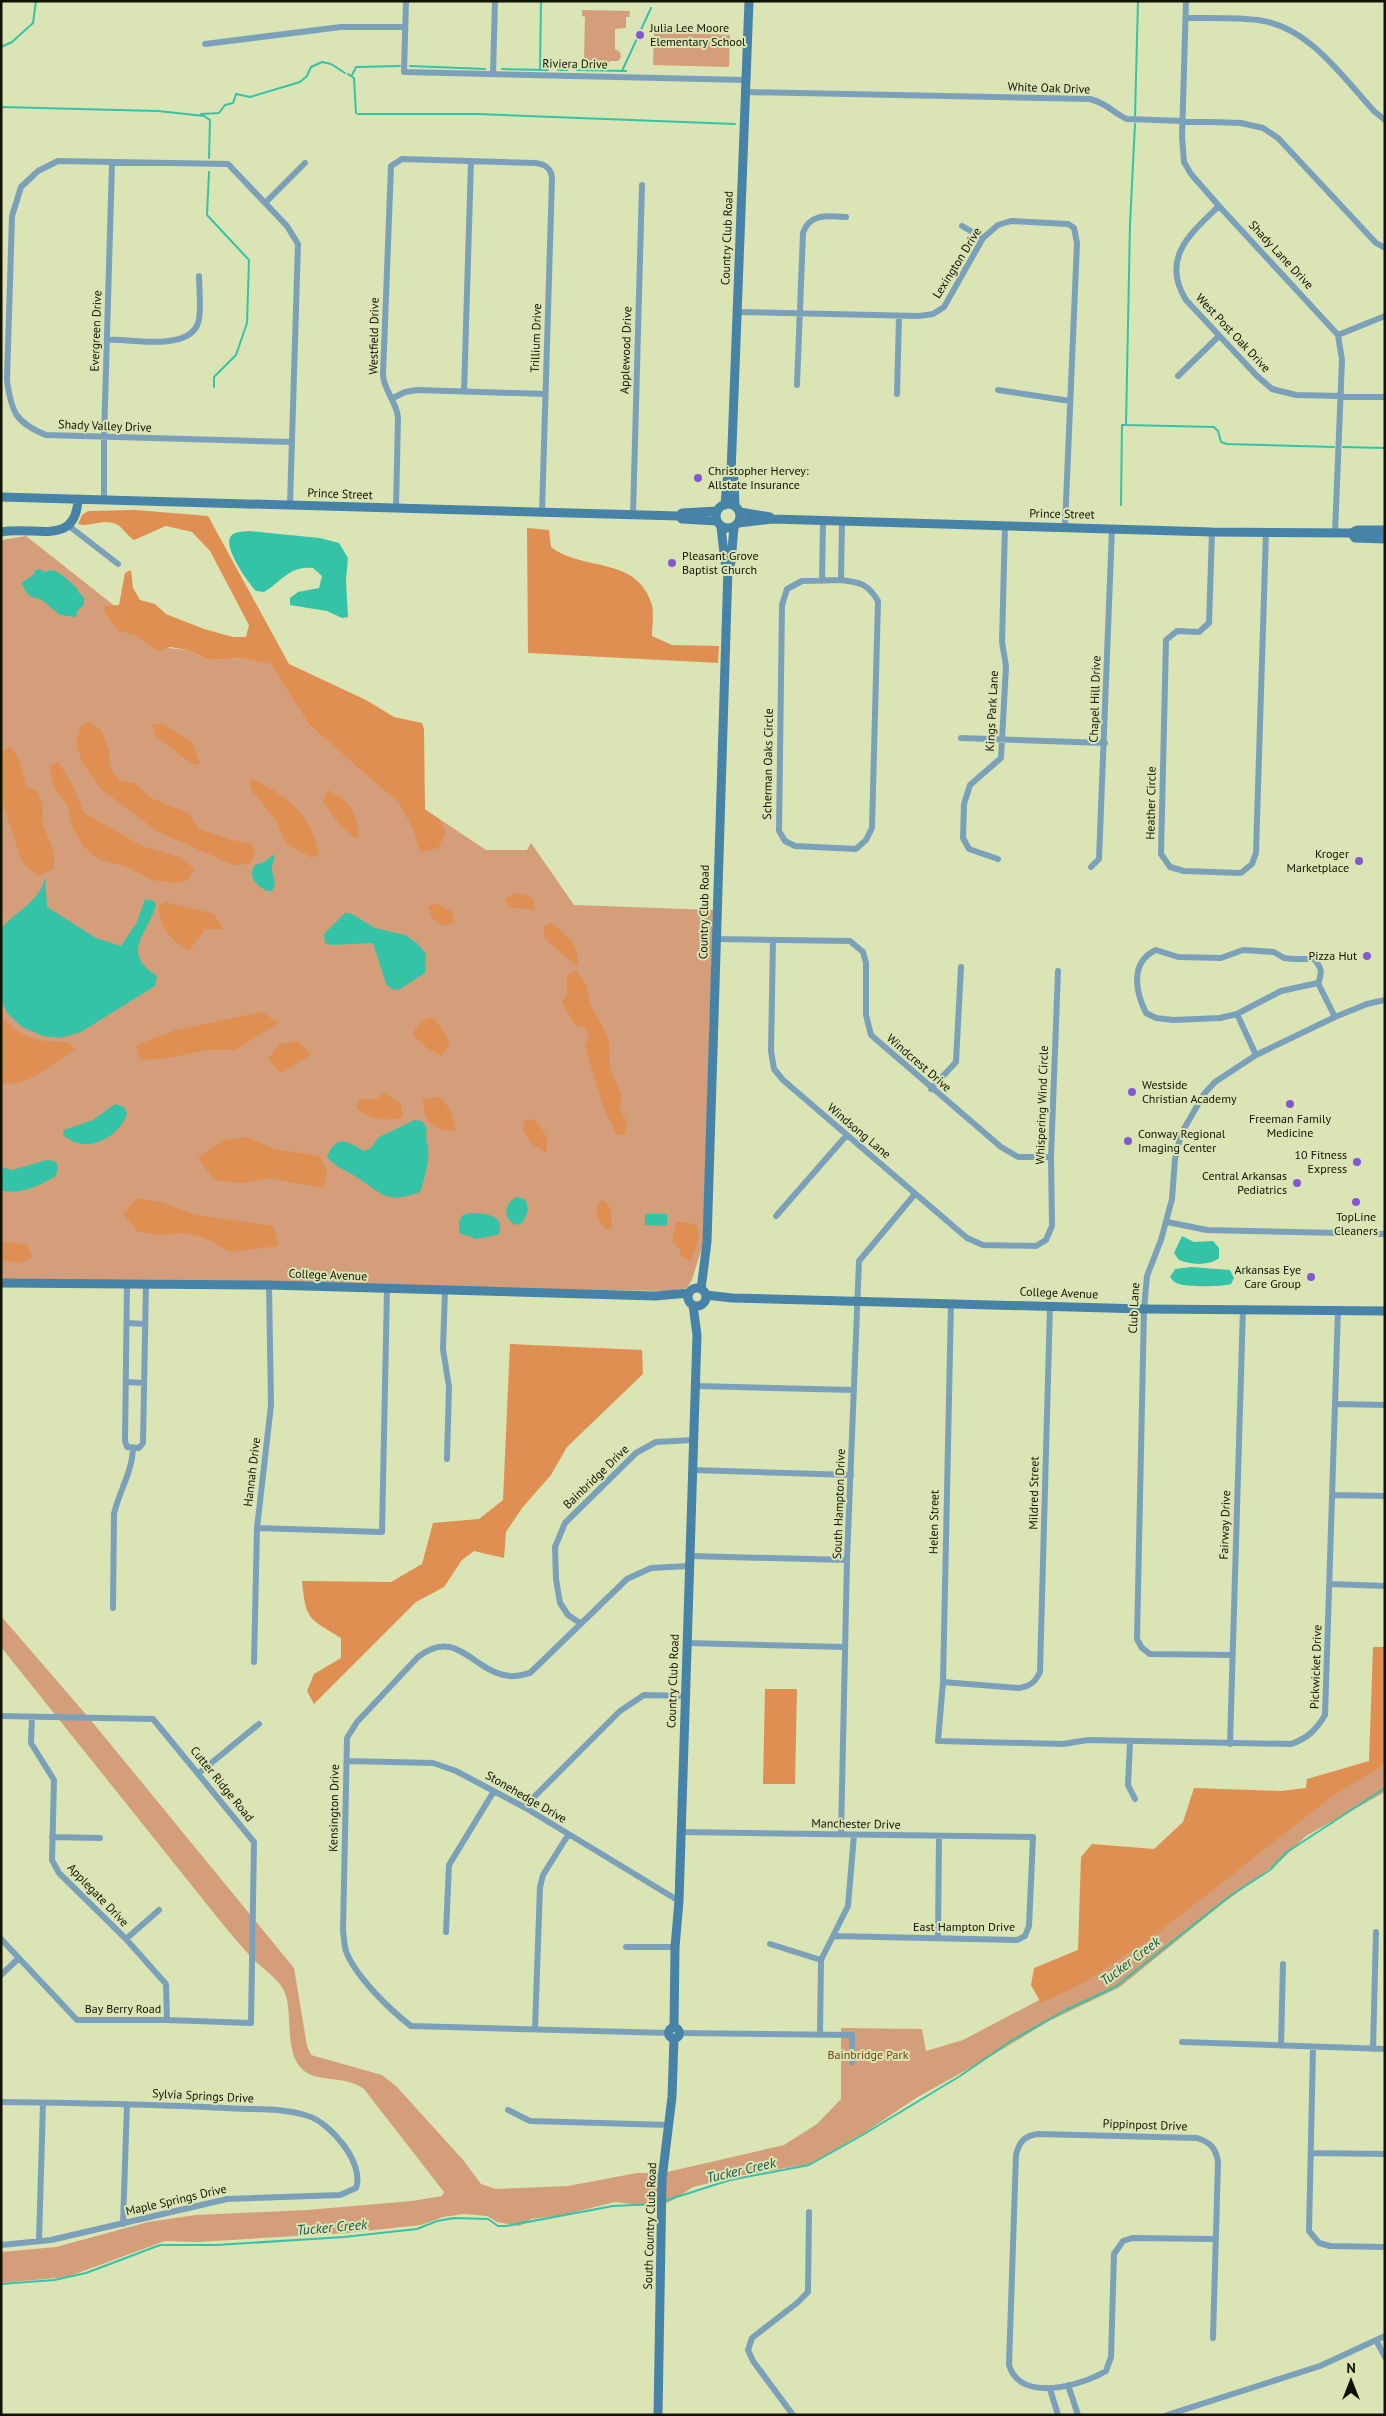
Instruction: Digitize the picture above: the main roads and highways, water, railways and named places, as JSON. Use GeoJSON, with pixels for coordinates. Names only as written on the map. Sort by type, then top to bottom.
{"type":"FeatureCollection","features":[{"type":"Feature","properties":{"kind":"water"},"geometry":{"type":"Polygon","coordinates":[[[249,531],[320,538],[339,543],[348,558],[346,580],[348,617],[342,618],[327,611],[290,605],[290,598],[298,592],[319,588],[322,576],[313,568],[292,571],[264,592],[256,591],[237,564],[229,541],[235,533],[249,531]]]}},
{"type":"Feature","properties":{"kind":"water"},"geometry":{"type":"Polygon","coordinates":[[[40,569],[45,572],[49,570],[58,572],[77,588],[78,592],[84,597],[84,605],[77,611],[76,617],[60,615],[42,600],[29,596],[21,583],[33,575],[36,570],[40,569]]]}},
{"type":"Feature","properties":{"kind":"water"},"geometry":{"type":"Polygon","coordinates":[[[273,855],[275,856],[272,871],[275,885],[272,891],[267,891],[256,883],[252,873],[255,865],[264,862],[273,855]]]}},
{"type":"Feature","properties":{"kind":"water"},"geometry":{"type":"Polygon","coordinates":[[[45,877],[47,907],[96,938],[121,946],[137,922],[145,899],[154,901],[156,905],[139,943],[138,951],[140,959],[146,967],[157,976],[155,986],[81,1032],[61,1038],[43,1036],[22,1027],[8,1014],[1,1001],[1,929],[33,900],[42,886],[45,877]]]}},
{"type":"Feature","properties":{"kind":"water"},"geometry":{"type":"Polygon","coordinates":[[[345,913],[350,913],[375,928],[405,935],[417,943],[426,954],[425,973],[400,989],[393,990],[386,984],[373,943],[331,945],[325,943],[324,934],[345,913]]]}},
{"type":"Feature","properties":{"kind":"water"},"geometry":{"type":"Polygon","coordinates":[[[115,1104],[124,1107],[127,1114],[123,1123],[109,1137],[91,1144],[81,1144],[63,1135],[64,1130],[93,1120],[115,1104]]]}},
{"type":"Feature","properties":{"kind":"water"},"geometry":{"type":"Polygon","coordinates":[[[415,1120],[422,1121],[427,1128],[428,1158],[420,1192],[399,1198],[385,1196],[337,1166],[327,1157],[331,1149],[338,1142],[348,1143],[364,1151],[371,1148],[379,1137],[415,1120]]]}},
{"type":"Feature","properties":{"kind":"water"},"geometry":{"type":"Polygon","coordinates":[[[47,1160],[54,1161],[58,1165],[56,1176],[23,1191],[1,1190],[1,1167],[12,1170],[47,1160]]]}},
{"type":"Feature","properties":{"kind":"water"},"geometry":{"type":"Polygon","coordinates":[[[518,1197],[526,1200],[528,1210],[523,1222],[518,1225],[509,1220],[506,1211],[510,1202],[518,1197]]]}},
{"type":"Feature","properties":{"kind":"water"},"geometry":{"type":"Polygon","coordinates":[[[470,1213],[493,1216],[497,1219],[500,1223],[498,1235],[476,1239],[459,1233],[459,1221],[463,1215],[470,1213]]]}},
{"type":"Feature","properties":{"kind":"water"},"geometry":{"type":"Polygon","coordinates":[[[645,1214],[667,1214],[667,1226],[645,1225],[645,1214]]]}},
{"type":"Feature","properties":{"kind":"water"},"geometry":{"type":"Polygon","coordinates":[[[1182,1236],[1194,1242],[1213,1241],[1219,1248],[1219,1258],[1215,1261],[1200,1264],[1179,1260],[1174,1253],[1182,1236]]]}},
{"type":"Feature","properties":{"kind":"water"},"geometry":{"type":"Polygon","coordinates":[[[1191,1267],[1230,1270],[1234,1278],[1231,1284],[1220,1286],[1190,1286],[1179,1284],[1170,1277],[1175,1269],[1191,1267]]]}},
{"type":"Feature","properties":{"kind":"waterway"},"geometry":{"type":"LineString","coordinates":[[1,47],[12,42],[33,23],[36,1]]}},
{"type":"Feature","properties":{"kind":"waterway"},"geometry":{"type":"LineString","coordinates":[[540,70],[541,1]]}},
{"type":"Feature","properties":{"kind":"waterway"},"geometry":{"type":"LineString","coordinates":[[1135,116],[1138,1]]}},
{"type":"Feature","properties":{"kind":"waterway"},"geometry":{"type":"LineString","coordinates":[[622,71],[651,8]]}},
{"type":"Feature","properties":{"kind":"waterway"},"geometry":{"type":"LineString","coordinates":[[201,114],[219,113],[225,105],[233,103],[236,94],[250,97],[300,82],[307,76],[311,67],[322,62],[331,64],[345,73]]}},
{"type":"Feature","properties":{"kind":"waterway"},"geometry":{"type":"LineString","coordinates":[[352,75],[356,67],[400,66]]}},
{"type":"Feature","properties":{"kind":"waterway"},"geometry":{"type":"LineString","coordinates":[[410,66],[485,69]]}},
{"type":"Feature","properties":{"kind":"waterway"},"geometry":{"type":"LineString","coordinates":[[502,69],[548,70]]}},
{"type":"Feature","properties":{"kind":"waterway"},"geometry":{"type":"LineString","coordinates":[[558,70],[567,70]]}},
{"type":"Feature","properties":{"kind":"waterway"},"geometry":{"type":"LineString","coordinates":[[577,70],[626,71]]}},
{"type":"Feature","properties":{"kind":"waterway"},"geometry":{"type":"LineString","coordinates":[[348,74],[354,78],[356,113]]}},
{"type":"Feature","properties":{"kind":"waterway"},"geometry":{"type":"LineString","coordinates":[[1,107],[158,111],[204,116],[210,120],[209,158]]}},
{"type":"Feature","properties":{"kind":"waterway"},"geometry":{"type":"LineString","coordinates":[[358,114],[478,114],[735,124]]}},
{"type":"Feature","properties":{"kind":"waterway"},"geometry":{"type":"LineString","coordinates":[[1121,505],[1122,425],[1126,425],[1130,224],[1135,124]]}},
{"type":"Feature","properties":{"kind":"waterway"},"geometry":{"type":"LineString","coordinates":[[209,172],[207,215],[249,260],[247,323],[236,355],[214,377],[214,387]]}},
{"type":"Feature","properties":{"kind":"waterway"},"geometry":{"type":"LineString","coordinates":[[1126,425],[1214,427],[1218,431],[1221,442],[1227,444],[1334,447]]}},
{"type":"Feature","properties":{"kind":"waterway"},"geometry":{"type":"LineString","coordinates":[[1343,447],[1385,448]]}},
{"type":"Feature","properties":{"kind":"waterway","name":"Tucker Creek"},"geometry":{"type":"LineString","coordinates":[[664,2201],[730,2180],[809,2165],[859,2137],[960,2076],[1011,2041],[1066,2010],[1115,1987],[1230,1896],[1270,1870],[1287,1852],[1385,1788]]}},
{"type":"Feature","properties":{"kind":"waterway","name":"Tucker Creek"},"geometry":{"type":"LineString","coordinates":[[1,2284],[54,2280],[86,2273],[160,2245],[216,2245],[344,2237],[417,2229],[437,2221],[454,2218],[488,2219],[498,2226],[506,2226],[613,2206],[658,2204]]}},
{"type":"Feature","properties":{"kind":"place","name":"Julia Lee Moore Elementary School"},"geometry":{"type":"Point","coordinates":[640,35]}},
{"type":"Feature","properties":{"kind":"place","name":"Christopher Hervey: Allstate Insurance"},"geometry":{"type":"Point","coordinates":[698,478]}},
{"type":"Feature","properties":{"kind":"place","name":"Pleasant Grove Baptist Church"},"geometry":{"type":"Point","coordinates":[672,563]}},
{"type":"Feature","properties":{"kind":"place","name":"Kroger Marketplace"},"geometry":{"type":"Point","coordinates":[1359,861]}},
{"type":"Feature","properties":{"kind":"place","name":"Pizza Hut"},"geometry":{"type":"Point","coordinates":[1367,956]}},
{"type":"Feature","properties":{"kind":"place","name":"Westside Christian Academy"},"geometry":{"type":"Point","coordinates":[1132,1092]}},
{"type":"Feature","properties":{"kind":"place","name":"Freeman Family Medicine"},"geometry":{"type":"Point","coordinates":[1290,1104]}},
{"type":"Feature","properties":{"kind":"place","name":"Conway Regional Imaging Center"},"geometry":{"type":"Point","coordinates":[1128,1141]}},
{"type":"Feature","properties":{"kind":"place","name":"10 Fitness Express"},"geometry":{"type":"Point","coordinates":[1357,1162]}},
{"type":"Feature","properties":{"kind":"place","name":"Central Arkansas Pediatrics"},"geometry":{"type":"Point","coordinates":[1297,1183]}},
{"type":"Feature","properties":{"kind":"place","name":"TopLine Cleaners"},"geometry":{"type":"Point","coordinates":[1356,1202]}},
{"type":"Feature","properties":{"kind":"place","name":"Arkansas Eye Care Group"},"geometry":{"type":"Point","coordinates":[1311,1277]}},
{"type":"Feature","properties":{"kind":"park label","name":"Bainbridge Park"},"geometry":{"type":"Point","coordinates":[868,2055]}}]}
